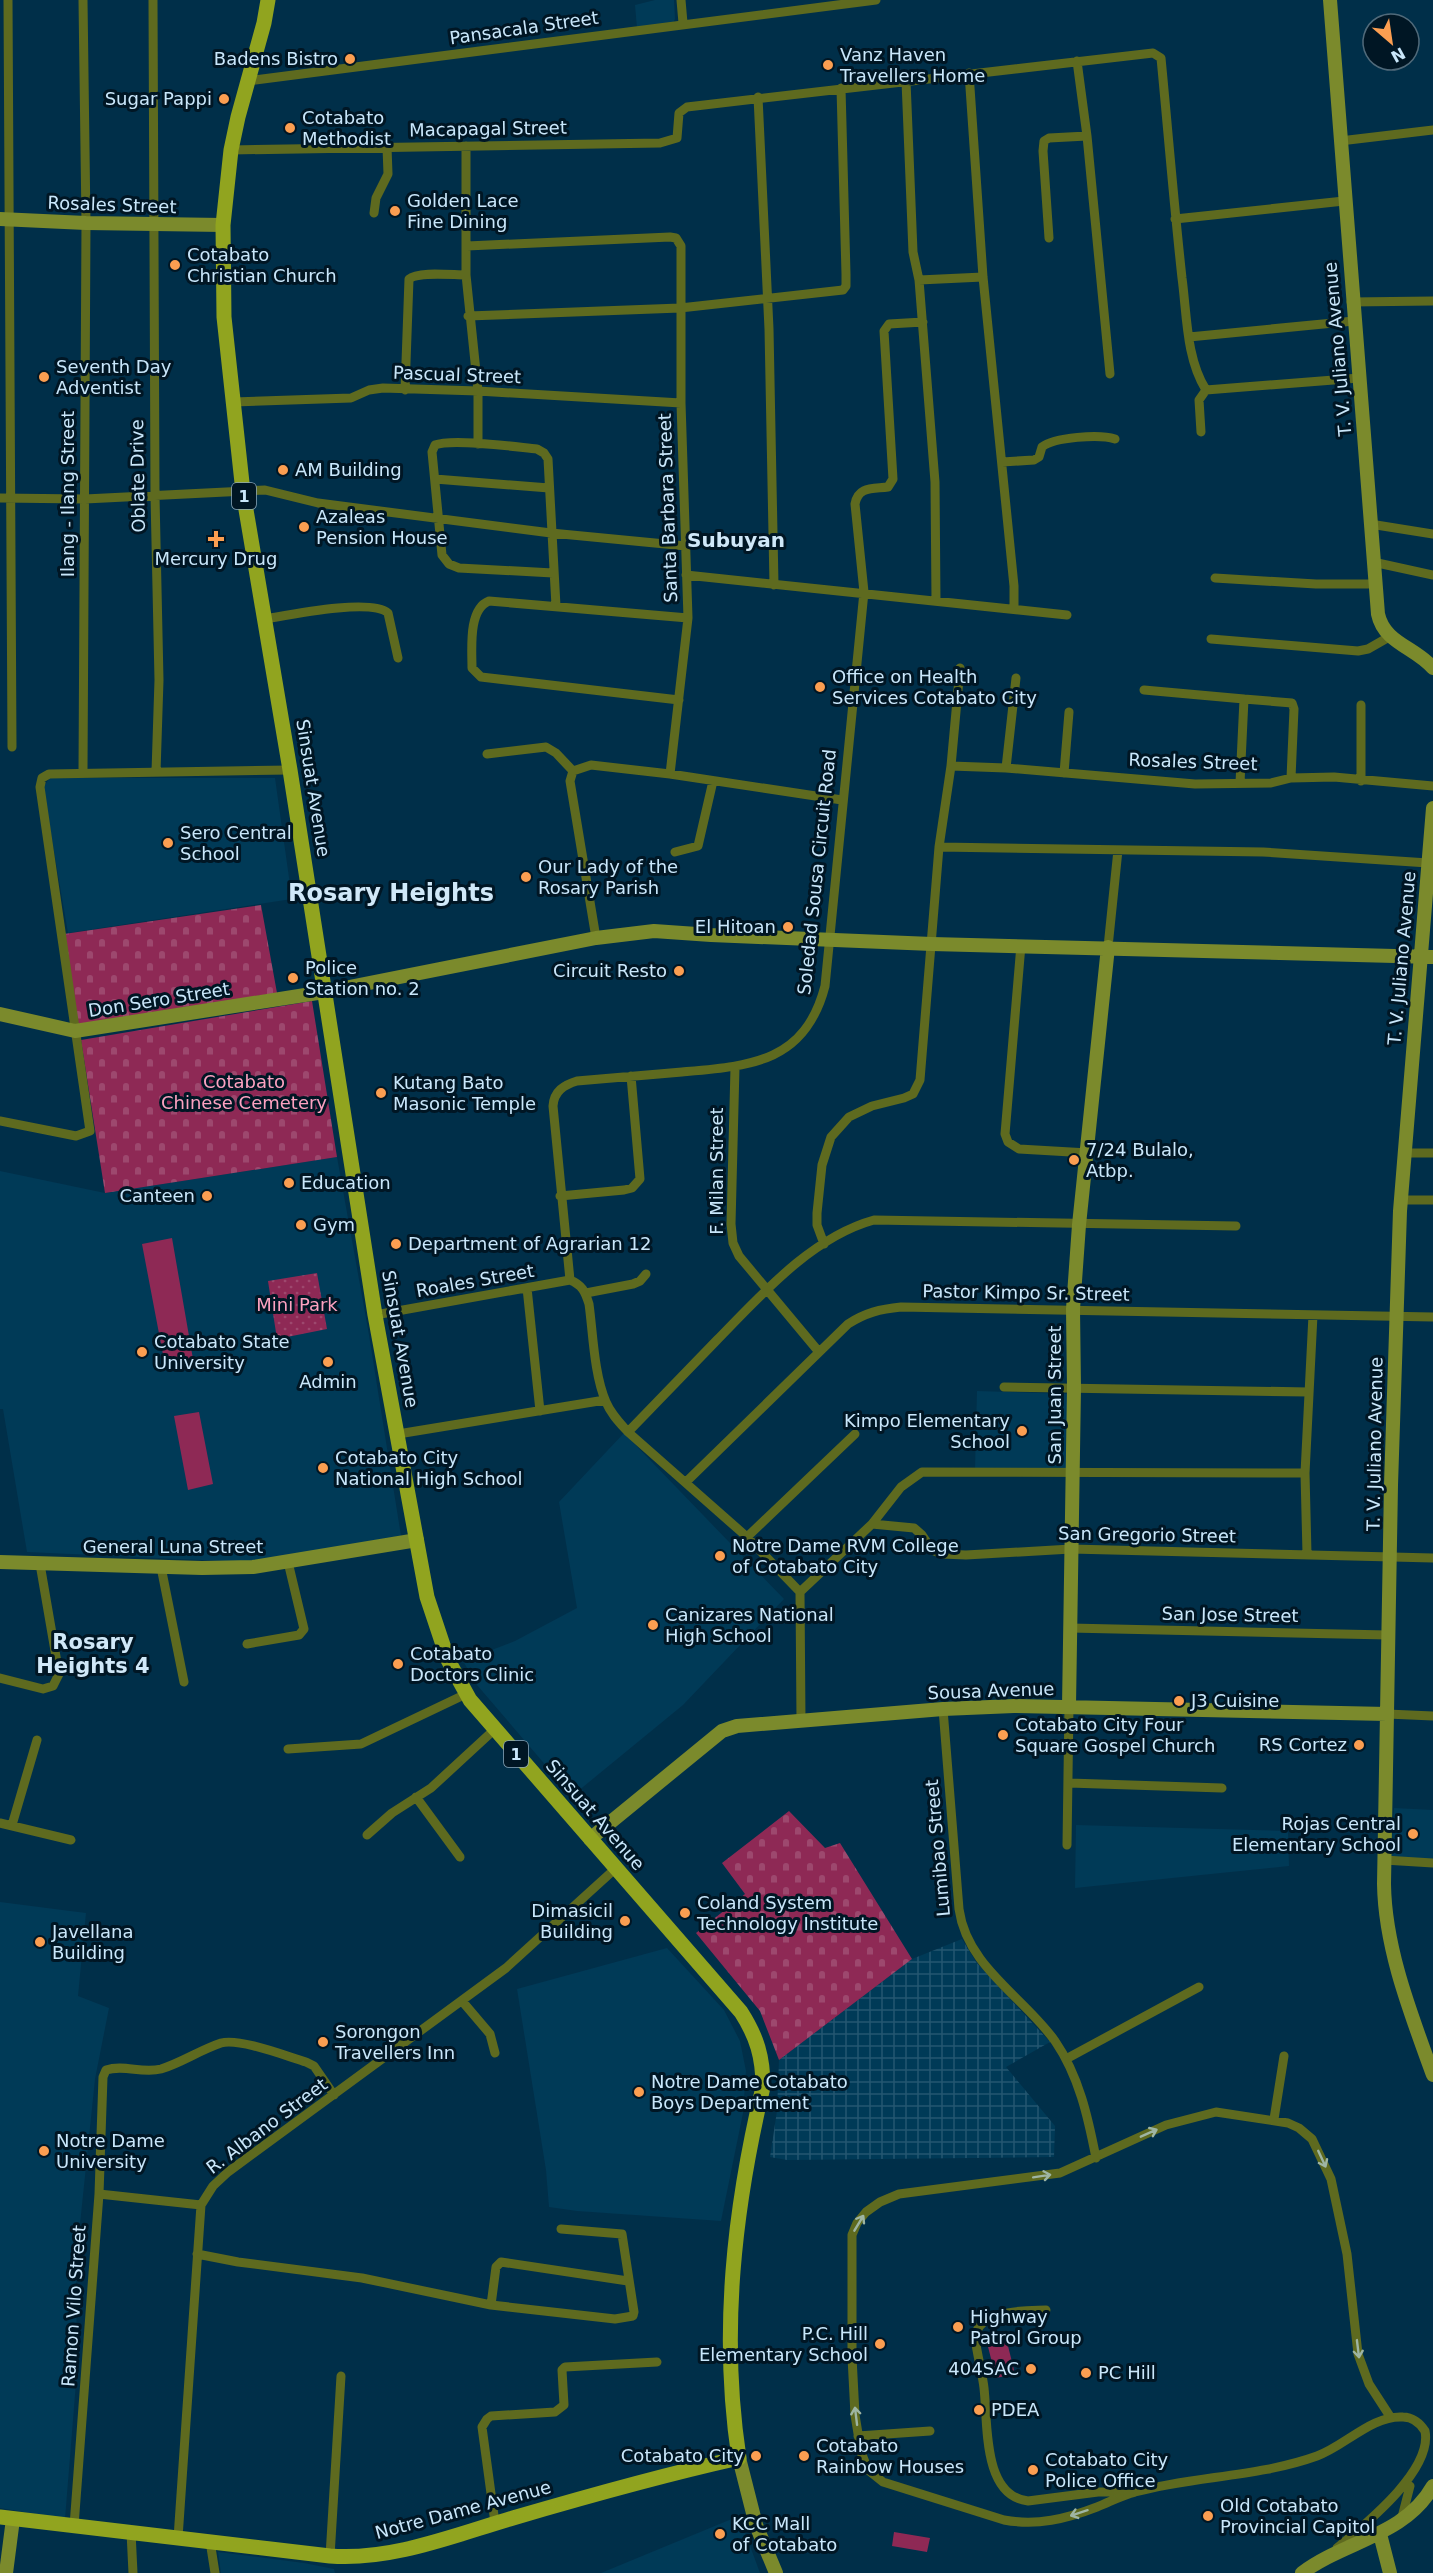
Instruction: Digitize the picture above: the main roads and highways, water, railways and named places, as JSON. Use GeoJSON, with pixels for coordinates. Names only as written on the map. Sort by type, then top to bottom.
{"type":"FeatureCollection","features":[{"type":"Feature","properties":{"kind":"main road","name":"Sinsuat Avenue"},"geometry":{"type":"LineString","coordinates":[[268,0],[231,150],[223,225],[224,317],[243,492],[290,770],[375,1315],[427,1597],[440,1641],[466,1694],[741,2012],[760,2047],[763,2086],[734,2248],[729,2312],[732,2398],[739,2458],[756,2525],[776,2573]]}},
{"type":"Feature","properties":{"kind":"main road","name":"T. V. Juliano Avenue"},"geometry":{"type":"LineString","coordinates":[[1330,0],[1344,201],[1379,621],[1389,637],[1422,656],[1433,668]]}},
{"type":"Feature","properties":{"kind":"main road","name":"Rosales Street"},"geometry":{"type":"LineString","coordinates":[[5,219],[223,225]]}},
{"type":"Feature","properties":{"kind":"main road","name":"T. V. Juliano Avenue"},"geometry":{"type":"LineString","coordinates":[[1433,808],[1428,863],[1426,957],[1400,1200],[1384,1860],[1384,1903],[1390,1939],[1417,2031],[1433,2075]]}},
{"type":"Feature","properties":{"kind":"main road","name":"Don Sero Street"},"geometry":{"type":"LineString","coordinates":[[0,1014],[75,1031],[324,992],[596,938],[654,931],[932,944],[1426,957]]}},
{"type":"Feature","properties":{"kind":"main road","name":"San Juan Street"},"geometry":{"type":"LineString","coordinates":[[1069,1706],[1073,1309],[1079,1225],[1108,947]]}},
{"type":"Feature","properties":{"kind":"main road","name":"General Luna Street"},"geometry":{"type":"LineString","coordinates":[[0,1562],[161,1567],[253,1567],[417,1540]]}},
{"type":"Feature","properties":{"kind":"main road","name":"Sousa Avenue"},"geometry":{"type":"LineString","coordinates":[[590,1839],[722,1731],[737,1726],[943,1709],[1069,1706],[1387,1714]]}},
{"type":"Feature","properties":{"kind":"main road","name":"Notre Dame Avenue"},"geometry":{"type":"LineString","coordinates":[[6,2573],[7,2518],[330,2556],[364,2556],[391,2551],[739,2458]]}},
{"type":"Feature","properties":{"kind":"main road"},"geometry":{"type":"LineString","coordinates":[[1302,2573],[1332,2553],[1380,2534],[1401,2521],[1421,2504],[1433,2486]]}},
{"type":"Feature","properties":{"kind":"main road"},"geometry":{"type":"LineString","coordinates":[[1380,2534],[1390,2573]]}},
{"type":"Feature","properties":{"kind":"place","name":"Badens Bistro"},"geometry":{"type":"Point","coordinates":[350,59]}},
{"type":"Feature","properties":{"kind":"place","name":"Vanz Haven Travellers Home"},"geometry":{"type":"Point","coordinates":[828,65]}},
{"type":"Feature","properties":{"kind":"place","name":"Sugar Pappi"},"geometry":{"type":"Point","coordinates":[224,99]}},
{"type":"Feature","properties":{"kind":"place","name":"Cotabato Methodist"},"geometry":{"type":"Point","coordinates":[290,128]}},
{"type":"Feature","properties":{"kind":"place","name":"Golden Lace Fine Dining"},"geometry":{"type":"Point","coordinates":[395,211]}},
{"type":"Feature","properties":{"kind":"place","name":"Cotabato Christian Church"},"geometry":{"type":"Point","coordinates":[175,265]}},
{"type":"Feature","properties":{"kind":"place","name":"Seventh Day Adventist"},"geometry":{"type":"Point","coordinates":[44,377]}},
{"type":"Feature","properties":{"kind":"place","name":"AM Building"},"geometry":{"type":"Point","coordinates":[283,470]}},
{"type":"Feature","properties":{"kind":"place","name":"Azaleas Pension House"},"geometry":{"type":"Point","coordinates":[304,527]}},
{"type":"Feature","properties":{"kind":"place","name":"Mercury Drug"},"geometry":{"type":"Point","coordinates":[216,539]}},
{"type":"Feature","properties":{"kind":"place","name":"Office on Health Services Cotabato City"},"geometry":{"type":"Point","coordinates":[820,687]}},
{"type":"Feature","properties":{"kind":"place","name":"Sero Central School"},"geometry":{"type":"Point","coordinates":[168,843]}},
{"type":"Feature","properties":{"kind":"place","name":"Our Lady of the Rosary Parish"},"geometry":{"type":"Point","coordinates":[526,877]}},
{"type":"Feature","properties":{"kind":"place","name":"El Hitoan"},"geometry":{"type":"Point","coordinates":[788,927]}},
{"type":"Feature","properties":{"kind":"place","name":"Circuit Resto"},"geometry":{"type":"Point","coordinates":[679,971]}},
{"type":"Feature","properties":{"kind":"place","name":"Police Station no. 2"},"geometry":{"type":"Point","coordinates":[293,978]}},
{"type":"Feature","properties":{"kind":"place","name":"Kutang Bato Masonic Temple"},"geometry":{"type":"Point","coordinates":[381,1093]}},
{"type":"Feature","properties":{"kind":"place","name":"7/24 Bulalo, Atbp."},"geometry":{"type":"Point","coordinates":[1074,1160]}},
{"type":"Feature","properties":{"kind":"place","name":"Education"},"geometry":{"type":"Point","coordinates":[289,1183]}},
{"type":"Feature","properties":{"kind":"place","name":"Canteen"},"geometry":{"type":"Point","coordinates":[207,1196]}},
{"type":"Feature","properties":{"kind":"place","name":"Gym"},"geometry":{"type":"Point","coordinates":[301,1225]}},
{"type":"Feature","properties":{"kind":"place","name":"Department of Agrarian 12"},"geometry":{"type":"Point","coordinates":[396,1244]}},
{"type":"Feature","properties":{"kind":"place","name":"Cotabato State University"},"geometry":{"type":"Point","coordinates":[142,1352]}},
{"type":"Feature","properties":{"kind":"place","name":"Admin"},"geometry":{"type":"Point","coordinates":[328,1362]}},
{"type":"Feature","properties":{"kind":"place","name":"Kimpo Elementary School"},"geometry":{"type":"Point","coordinates":[1022,1431]}},
{"type":"Feature","properties":{"kind":"place","name":"Cotabato City National High School"},"geometry":{"type":"Point","coordinates":[323,1468]}},
{"type":"Feature","properties":{"kind":"place","name":"Notre Dame RVM College of Cotabato City"},"geometry":{"type":"Point","coordinates":[720,1556]}},
{"type":"Feature","properties":{"kind":"place","name":"Canizares National High School"},"geometry":{"type":"Point","coordinates":[653,1625]}},
{"type":"Feature","properties":{"kind":"place","name":"Cotabato Doctors Clinic"},"geometry":{"type":"Point","coordinates":[398,1664]}},
{"type":"Feature","properties":{"kind":"place","name":"J3 Cuisine"},"geometry":{"type":"Point","coordinates":[1179,1701]}},
{"type":"Feature","properties":{"kind":"place","name":"Cotabato City Four Square Gospel Church"},"geometry":{"type":"Point","coordinates":[1003,1735]}},
{"type":"Feature","properties":{"kind":"place","name":"RS Cortez"},"geometry":{"type":"Point","coordinates":[1359,1745]}},
{"type":"Feature","properties":{"kind":"place","name":"Rojas Central Elementary School"},"geometry":{"type":"Point","coordinates":[1413,1834]}},
{"type":"Feature","properties":{"kind":"place","name":"Coland System Technology Institute"},"geometry":{"type":"Point","coordinates":[685,1913]}},
{"type":"Feature","properties":{"kind":"place","name":"Dimasicil Building"},"geometry":{"type":"Point","coordinates":[625,1921]}},
{"type":"Feature","properties":{"kind":"place","name":"Javellana Building"},"geometry":{"type":"Point","coordinates":[40,1942]}},
{"type":"Feature","properties":{"kind":"place","name":"Sorongon Travellers Inn"},"geometry":{"type":"Point","coordinates":[323,2042]}},
{"type":"Feature","properties":{"kind":"place","name":"Notre Dame Cotabato Boys Department"},"geometry":{"type":"Point","coordinates":[639,2092]}},
{"type":"Feature","properties":{"kind":"place","name":"Notre Dame University"},"geometry":{"type":"Point","coordinates":[44,2151]}},
{"type":"Feature","properties":{"kind":"place","name":"Highway Patrol Group"},"geometry":{"type":"Point","coordinates":[958,2327]}},
{"type":"Feature","properties":{"kind":"place","name":"P.C. Hill Elementary School"},"geometry":{"type":"Point","coordinates":[880,2344]}},
{"type":"Feature","properties":{"kind":"place","name":"404SAC"},"geometry":{"type":"Point","coordinates":[1031,2369]}},
{"type":"Feature","properties":{"kind":"place","name":"PC Hill"},"geometry":{"type":"Point","coordinates":[1086,2373]}},
{"type":"Feature","properties":{"kind":"place","name":"PDEA"},"geometry":{"type":"Point","coordinates":[979,2410]}},
{"type":"Feature","properties":{"kind":"place","name":"Cotabato City"},"geometry":{"type":"Point","coordinates":[756,2456]}},
{"type":"Feature","properties":{"kind":"place","name":"Cotabato Rainbow Houses"},"geometry":{"type":"Point","coordinates":[804,2456]}},
{"type":"Feature","properties":{"kind":"place","name":"Cotabato City Police Office"},"geometry":{"type":"Point","coordinates":[1033,2470]}},
{"type":"Feature","properties":{"kind":"place","name":"Old Cotabato Provincial Capitol"},"geometry":{"type":"Point","coordinates":[1208,2516]}},
{"type":"Feature","properties":{"kind":"place","name":"KCC Mall of Cotabato"},"geometry":{"type":"Point","coordinates":[720,2534]}},
{"type":"Feature","properties":{"kind":"district","name":"Subuyan"},"geometry":{"type":"Point","coordinates":[736,540]}},
{"type":"Feature","properties":{"kind":"district","name":"Rosary Heights"},"geometry":{"type":"Point","coordinates":[391,893]}},
{"type":"Feature","properties":{"kind":"district","name":"Rosary Heights 4"},"geometry":{"type":"Point","coordinates":[93,1654]}},
{"type":"Feature","properties":{"kind":"park label","name":"Cotabato Chinese Cemetery"},"geometry":{"type":"Point","coordinates":[244,1092]}},
{"type":"Feature","properties":{"kind":"park label","name":"Mini Park"},"geometry":{"type":"Point","coordinates":[297,1305]}}]}
